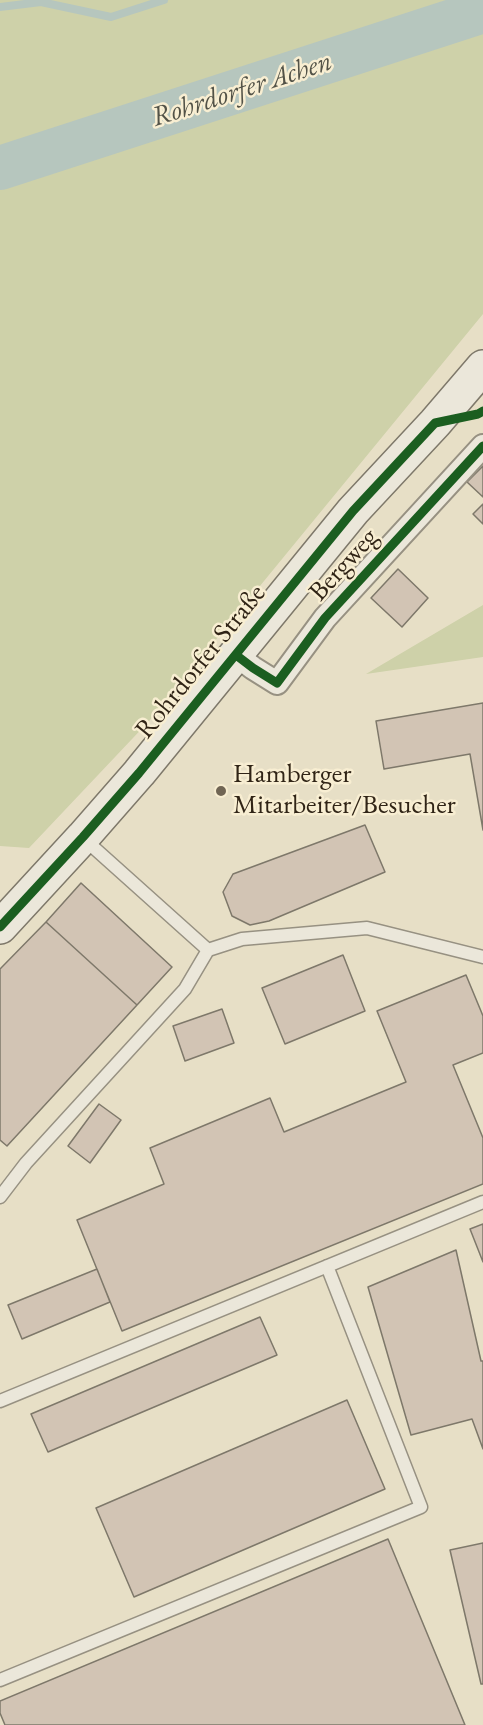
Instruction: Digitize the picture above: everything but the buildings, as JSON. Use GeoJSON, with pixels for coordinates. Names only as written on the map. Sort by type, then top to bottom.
{"type":"FeatureCollection","features":[{"type":"Feature","properties":{"kind":"main road","name":"Rohrdorfer Straße"},"geometry":{"type":"LineString","coordinates":[[0,927],[139,773],[353,511],[435,423],[483,367]]}},
{"type":"Feature","properties":{"kind":"street","name":"Bergweg"},"geometry":{"type":"LineString","coordinates":[[236,655],[277,683],[325,618],[483,446]]}},
{"type":"Feature","properties":{"kind":"lane"},"geometry":{"type":"LineString","coordinates":[[82,837],[208,950]]}},
{"type":"Feature","properties":{"kind":"lane"},"geometry":{"type":"LineString","coordinates":[[0,1197],[26,1163],[185,989],[208,950],[242,939],[367,928],[483,957]]}},
{"type":"Feature","properties":{"kind":"lane"},"geometry":{"type":"LineString","coordinates":[[0,1401],[483,1202]]}},
{"type":"Feature","properties":{"kind":"lane"},"geometry":{"type":"LineString","coordinates":[[0,1680],[421,1507],[327,1266]]}},
{"type":"Feature","properties":{"kind":"green space"},"geometry":{"type":"Polygon","coordinates":[[[0,0],[483,0],[483,314],[150,720],[29,848],[0,846],[0,0]]]}},
{"type":"Feature","properties":{"kind":"green space"},"geometry":{"type":"Polygon","coordinates":[[[483,605],[483,657],[366,674],[483,605]]]}},
{"type":"Feature","properties":{"kind":"waterway"},"geometry":{"type":"LineString","coordinates":[[0,7],[41,2],[111,17],[164,0]]}},
{"type":"Feature","properties":{"kind":"waterway","name":"Rohrdorfer Achen"},"geometry":{"type":"LineString","coordinates":[[0,168],[483,11]]}},
{"type":"Feature","properties":{"kind":"cycle path"},"geometry":{"type":"LineString","coordinates":[[0,927],[139,773],[353,511],[435,423],[483,411]]}},
{"type":"Feature","properties":{"kind":"cycle path"},"geometry":{"type":"LineString","coordinates":[[236,655],[277,683],[325,618],[483,446]]}},
{"type":"Feature","properties":{"kind":"place","name":"Hamberger Mitarbeiter/Besucher"},"geometry":{"type":"Point","coordinates":[221,791]}}]}
